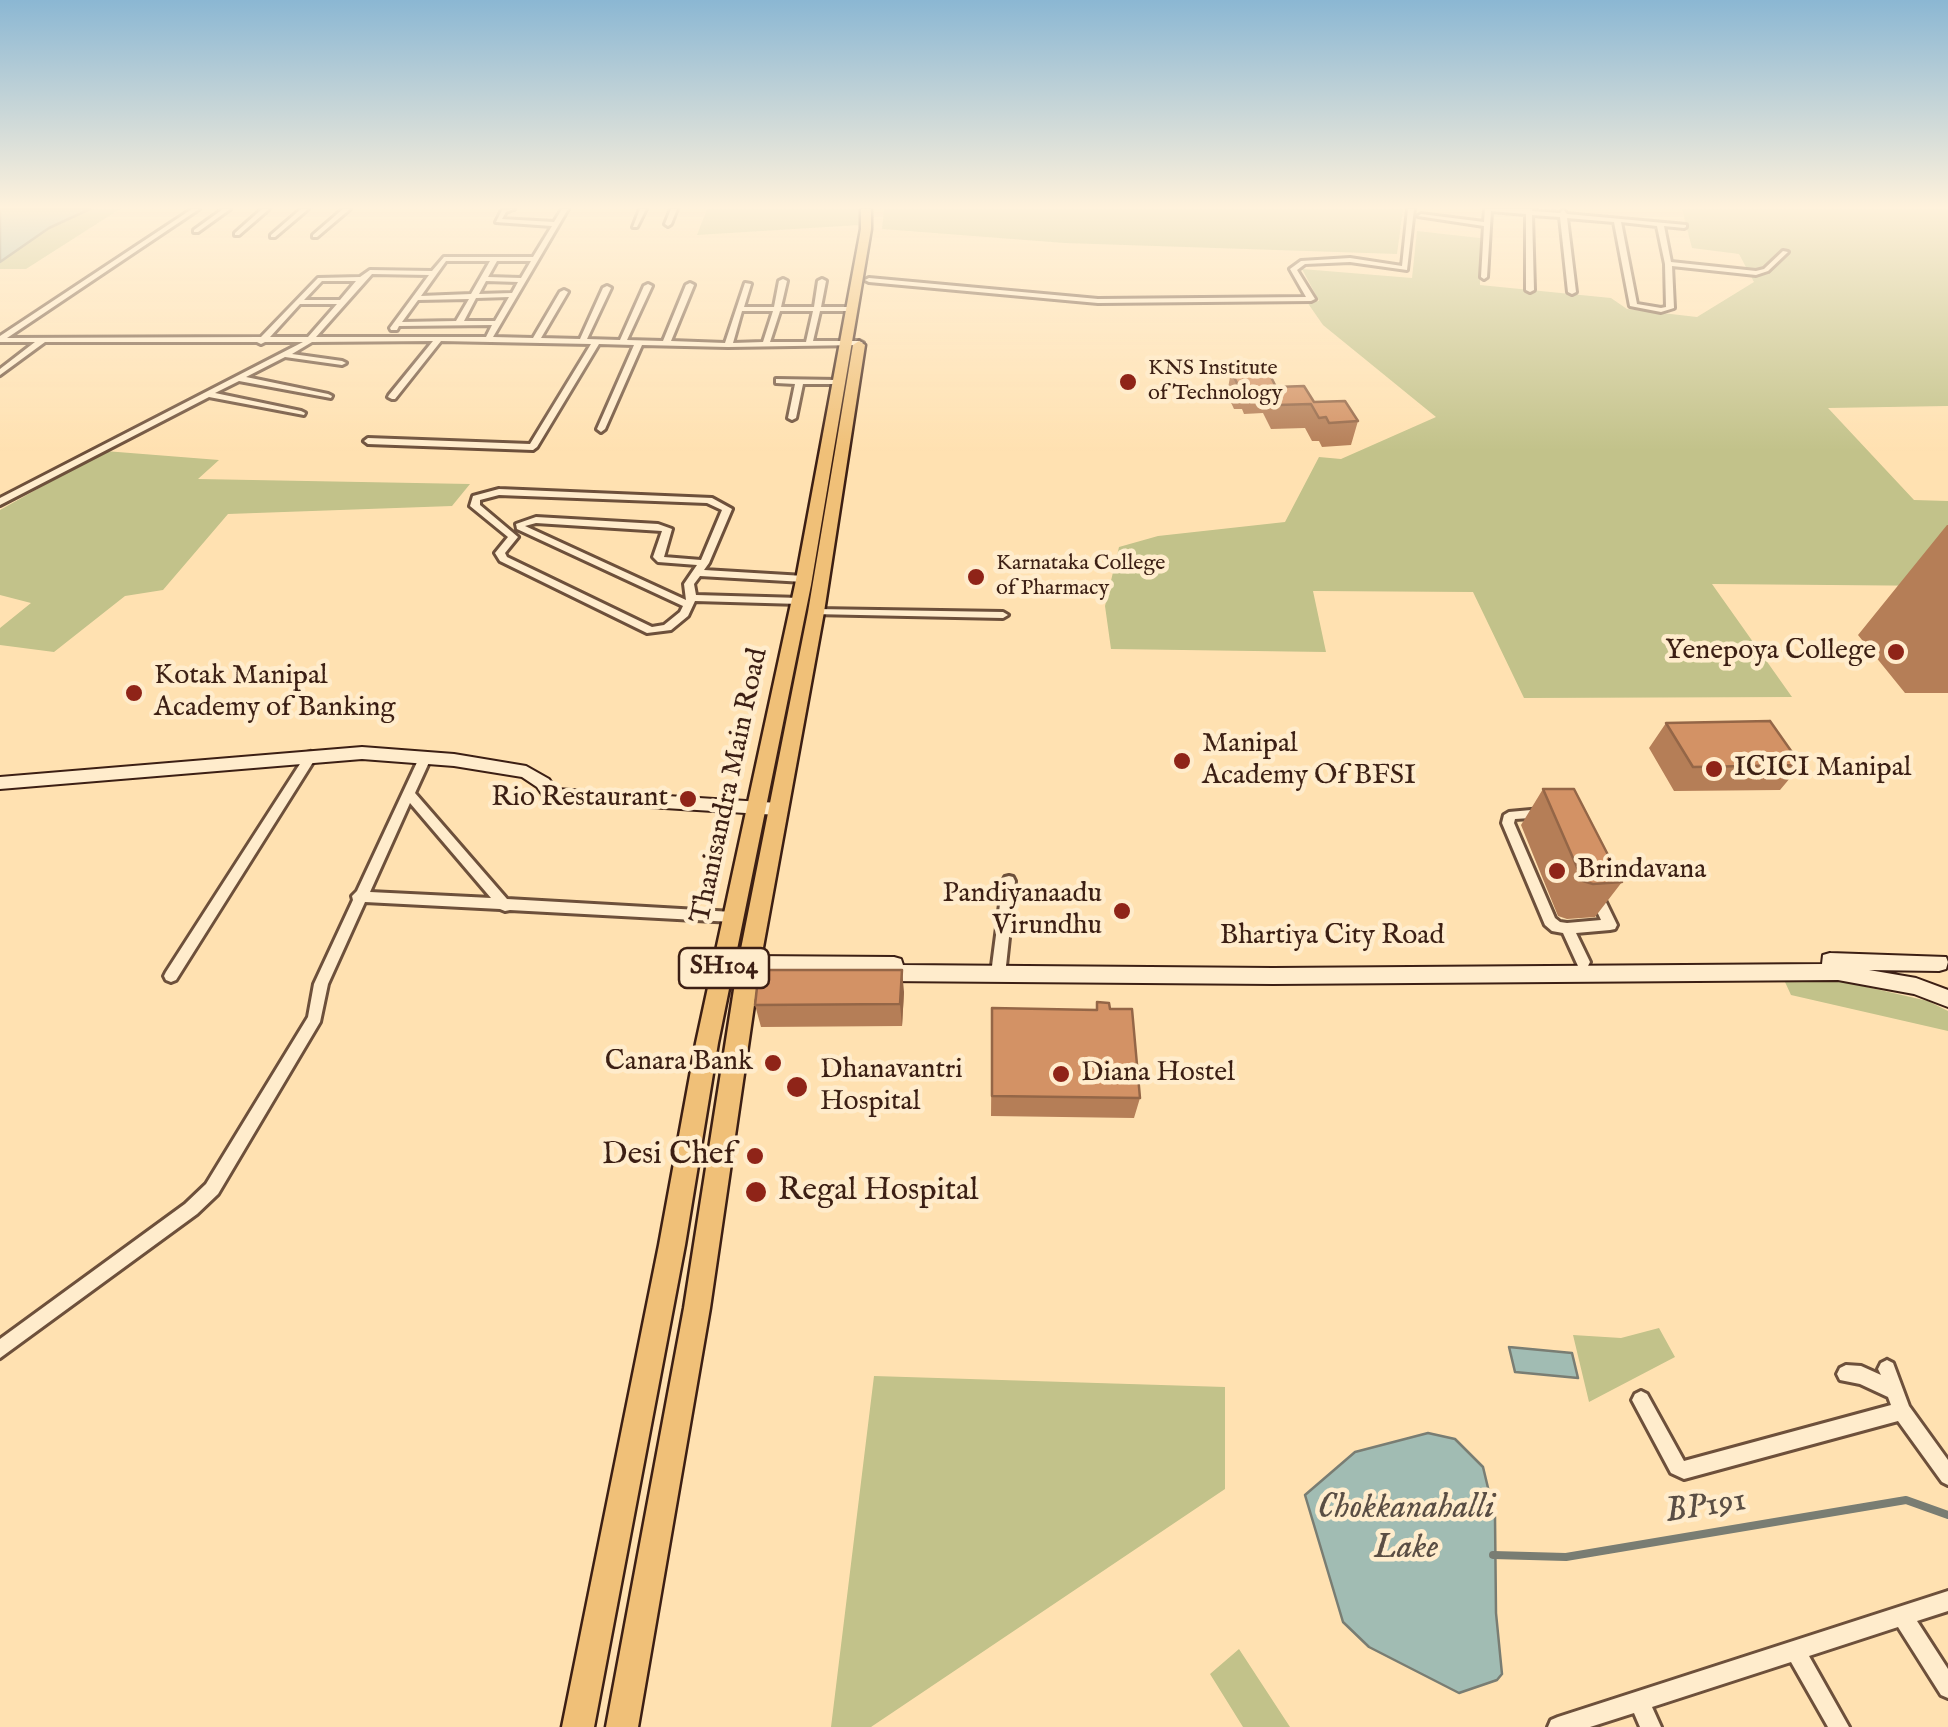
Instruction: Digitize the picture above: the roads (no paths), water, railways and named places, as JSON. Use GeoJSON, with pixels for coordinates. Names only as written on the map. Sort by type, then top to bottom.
{"type":"FeatureCollection","features":[{"type":"Feature","properties":{"kind":"main road","name":"Thanisandra Main Road"},"geometry":{"type":"LineString","coordinates":[[807,597],[838,382],[853,342],[855,290]]}},
{"type":"Feature","properties":{"kind":"main road","name":"Thanisandra Main Road"},"geometry":{"type":"LineString","coordinates":[[622,1727],[697,1308],[749,969],[768,809],[853,342],[867,290]]}},
{"type":"Feature","properties":{"kind":"main road","name":"Thanisandra Main Road"},"geometry":{"type":"LineString","coordinates":[[578,1727],[732,917],[768,809]]}},
{"type":"Feature","properties":{"kind":"street"},"geometry":{"type":"LineString","coordinates":[[75,290],[0,340],[535,340],[728,345],[853,342]]}},
{"type":"Feature","properties":{"kind":"street"},"geometry":{"type":"LineString","coordinates":[[261,342],[310,290]]}},
{"type":"Feature","properties":{"kind":"street"},"geometry":{"type":"LineString","coordinates":[[0,502],[308,342],[354,290]]}},
{"type":"Feature","properties":{"kind":"street"},"geometry":{"type":"LineString","coordinates":[[385,342],[422,290]]}},
{"type":"Feature","properties":{"kind":"street"},"geometry":{"type":"LineString","coordinates":[[458,323],[477,290]]}},
{"type":"Feature","properties":{"kind":"street"},"geometry":{"type":"LineString","coordinates":[[488,340],[518,290]]}},
{"type":"Feature","properties":{"kind":"street"},"geometry":{"type":"LineString","coordinates":[[582,342],[606,290]]}},
{"type":"Feature","properties":{"kind":"street"},"geometry":{"type":"LineString","coordinates":[[622,342],[646,290]]}},
{"type":"Feature","properties":{"kind":"street"},"geometry":{"type":"LineString","coordinates":[[666,344],[688,290]]}},
{"type":"Feature","properties":{"kind":"street"},"geometry":{"type":"LineString","coordinates":[[728,345],[745,290]]}},
{"type":"Feature","properties":{"kind":"street"},"geometry":{"type":"LineString","coordinates":[[766,344],[781,290]]}},
{"type":"Feature","properties":{"kind":"street"},"geometry":{"type":"LineString","coordinates":[[809,343],[821,290]]}},
{"type":"Feature","properties":{"kind":"street"},"geometry":{"type":"LineString","coordinates":[[979,290],[1098,300],[1311,299],[1305,290]]}},
{"type":"Feature","properties":{"kind":"street"},"geometry":{"type":"LineString","coordinates":[[1631,290],[1634,306],[1670,308],[1669,290]]}},
{"type":"Feature","properties":{"kind":"street"},"geometry":{"type":"LineString","coordinates":[[535,340],[564,292]]}},
{"type":"Feature","properties":{"kind":"street"},"geometry":{"type":"LineString","coordinates":[[416,298],[514,295]]}},
{"type":"Feature","properties":{"kind":"street"},"geometry":{"type":"LineString","coordinates":[[299,302],[344,302]]}},
{"type":"Feature","properties":{"kind":"street"},"geometry":{"type":"LineString","coordinates":[[739,309],[852,309]]}},
{"type":"Feature","properties":{"kind":"street"},"geometry":{"type":"LineString","coordinates":[[397,324],[498,323]]}},
{"type":"Feature","properties":{"kind":"street"},"geometry":{"type":"LineString","coordinates":[[0,373],[42,340]]}},
{"type":"Feature","properties":{"kind":"street"},"geometry":{"type":"LineString","coordinates":[[392,397],[437,341]]}},
{"type":"Feature","properties":{"kind":"street"},"geometry":{"type":"LineString","coordinates":[[368,441],[533,447],[596,342]]}},
{"type":"Feature","properties":{"kind":"street"},"geometry":{"type":"LineString","coordinates":[[601,429],[639,343]]}},
{"type":"Feature","properties":{"kind":"street"},"geometry":{"type":"LineString","coordinates":[[285,355],[342,362]]}},
{"type":"Feature","properties":{"kind":"street"},"geometry":{"type":"LineString","coordinates":[[241,379],[328,396]]}},
{"type":"Feature","properties":{"kind":"street"},"geometry":{"type":"LineString","coordinates":[[779,381],[838,382]]}},
{"type":"Feature","properties":{"kind":"street"},"geometry":{"type":"LineString","coordinates":[[792,418],[800,382]]}},
{"type":"Feature","properties":{"kind":"street"},"geometry":{"type":"LineString","coordinates":[[211,395],[302,413]]}},
{"type":"Feature","properties":{"kind":"street"},"geometry":{"type":"LineString","coordinates":[[500,492],[722,503],[727,509],[701,568],[689,584],[690,601],[684,614],[667,628],[651,631],[503,559],[500,553],[513,537],[474,506],[476,498],[500,492]]}},
{"type":"Feature","properties":{"kind":"street"},"geometry":{"type":"LineString","coordinates":[[807,597],[661,560],[658,557],[667,535],[666,529],[658,527],[536,520],[520,527],[690,601],[807,597],[1003,615]]}},
{"type":"Feature","properties":{"kind":"street"},"geometry":{"type":"LineString","coordinates":[[0,783],[362,753],[526,772],[543,782],[551,794],[768,809]]}},
{"type":"Feature","properties":{"kind":"street"},"geometry":{"type":"LineString","coordinates":[[171,976],[311,756]]}},
{"type":"Feature","properties":{"kind":"street"},"geometry":{"type":"LineString","coordinates":[[0,1349],[212,1189],[316,1018],[321,984],[358,896],[425,758]]}},
{"type":"Feature","properties":{"kind":"street"},"geometry":{"type":"LineString","coordinates":[[410,795],[505,906]]}},
{"type":"Feature","properties":{"kind":"street"},"geometry":{"type":"LineString","coordinates":[[1557,819],[1540,814],[1508,818],[1550,920],[1557,927],[1610,924],[1586,874]]}},
{"type":"Feature","properties":{"kind":"street"},"geometry":{"type":"LineString","coordinates":[[999,966],[1009,880]]}},
{"type":"Feature","properties":{"kind":"street"},"geometry":{"type":"LineString","coordinates":[[358,896],[732,917]]}},
{"type":"Feature","properties":{"kind":"street"},"geometry":{"type":"LineString","coordinates":[[1568,928],[1583,962]]}},
{"type":"Feature","properties":{"kind":"street","name":"Bhartiya City Road"},"geometry":{"type":"LineString","coordinates":[[1271,970],[1583,962],[1943,964],[1940,981],[1948,991]]}},
{"type":"Feature","properties":{"kind":"street"},"geometry":{"type":"LineString","coordinates":[[724,968],[749,969]]}},
{"type":"Feature","properties":{"kind":"street","name":"Bhartiya City Road"},"geometry":{"type":"LineString","coordinates":[[749,969],[1084,969]]}},
{"type":"Feature","properties":{"kind":"street","name":"Bhartiya City Road"},"geometry":{"type":"LineString","coordinates":[[749,969],[1838,972],[1916,986],[1948,999]]}},
{"type":"Feature","properties":{"kind":"street"},"geometry":{"type":"LineString","coordinates":[[1887,1369],[1902,1410],[1948,1476]]}},
{"type":"Feature","properties":{"kind":"street"},"geometry":{"type":"LineString","coordinates":[[1846,1374],[1862,1374],[1892,1390]]}},
{"type":"Feature","properties":{"kind":"street"},"geometry":{"type":"LineString","coordinates":[[1641,1400],[1677,1467],[1684,1470],[1902,1410]]}},
{"type":"Feature","properties":{"kind":"street"},"geometry":{"type":"LineString","coordinates":[[1558,1727],[1948,1601]]}},
{"type":"Feature","properties":{"kind":"street"},"geometry":{"type":"LineString","coordinates":[[1903,1616],[1948,1688]]}},
{"type":"Feature","properties":{"kind":"street"},"geometry":{"type":"LineString","coordinates":[[1795,1650],[1839,1727]]}},
{"type":"Feature","properties":{"kind":"street"},"geometry":{"type":"LineString","coordinates":[[1638,1700],[1652,1727]]}},
{"type":"Feature","properties":{"kind":"water"},"geometry":{"type":"Polygon","coordinates":[[[1509,1347],[1572,1353],[1578,1378],[1515,1372],[1509,1347]]]}},
{"type":"Feature","properties":{"kind":"water","name":"Chokkanahalli Lake"},"geometry":{"type":"Polygon","coordinates":[[[1428,1433],[1455,1439],[1483,1467],[1495,1517],[1496,1613],[1502,1674],[1497,1680],[1459,1693],[1369,1647],[1343,1622],[1305,1495],[1355,1452],[1428,1433]]]}},
{"type":"Feature","properties":{"kind":"waterway","name":"BP191"},"geometry":{"type":"LineString","coordinates":[[1493,1555],[1566,1557],[1906,1500],[1948,1515]]}},
{"type":"Feature","properties":{"kind":"place","name":"KNS Institute of Technology"},"geometry":{"type":"Point","coordinates":[1128,382]}},
{"type":"Feature","properties":{"kind":"place","name":"Karnataka College of Pharmacy"},"geometry":{"type":"Point","coordinates":[976,577]}},
{"type":"Feature","properties":{"kind":"place","name":"Yenepoya College"},"geometry":{"type":"Point","coordinates":[1896,652]}},
{"type":"Feature","properties":{"kind":"place","name":"Kotak Manipal Academy of Banking"},"geometry":{"type":"Point","coordinates":[134,693]}},
{"type":"Feature","properties":{"kind":"place","name":"Manipal Academy Of BFSI"},"geometry":{"type":"Point","coordinates":[1182,761]}},
{"type":"Feature","properties":{"kind":"place","name":"ICICI Manipal"},"geometry":{"type":"Point","coordinates":[1714,769]}},
{"type":"Feature","properties":{"kind":"place","name":"Rio Restaurant"},"geometry":{"type":"Point","coordinates":[688,799]}},
{"type":"Feature","properties":{"kind":"place","name":"Brindavana"},"geometry":{"type":"Point","coordinates":[1557,871]}},
{"type":"Feature","properties":{"kind":"place","name":"Pandiyanaadu Virundhu"},"geometry":{"type":"Point","coordinates":[1122,911]}},
{"type":"Feature","properties":{"kind":"place","name":"Canara Bank"},"geometry":{"type":"Point","coordinates":[773,1063]}},
{"type":"Feature","properties":{"kind":"place","name":"Diana Hostel"},"geometry":{"type":"Point","coordinates":[1061,1074]}},
{"type":"Feature","properties":{"kind":"place","name":"Dhanavantri Hospital"},"geometry":{"type":"Point","coordinates":[797,1087]}},
{"type":"Feature","properties":{"kind":"place","name":"Desi Chef"},"geometry":{"type":"Point","coordinates":[755,1156]}},
{"type":"Feature","properties":{"kind":"place","name":"Regal Hospital"},"geometry":{"type":"Point","coordinates":[756,1192]}}]}
